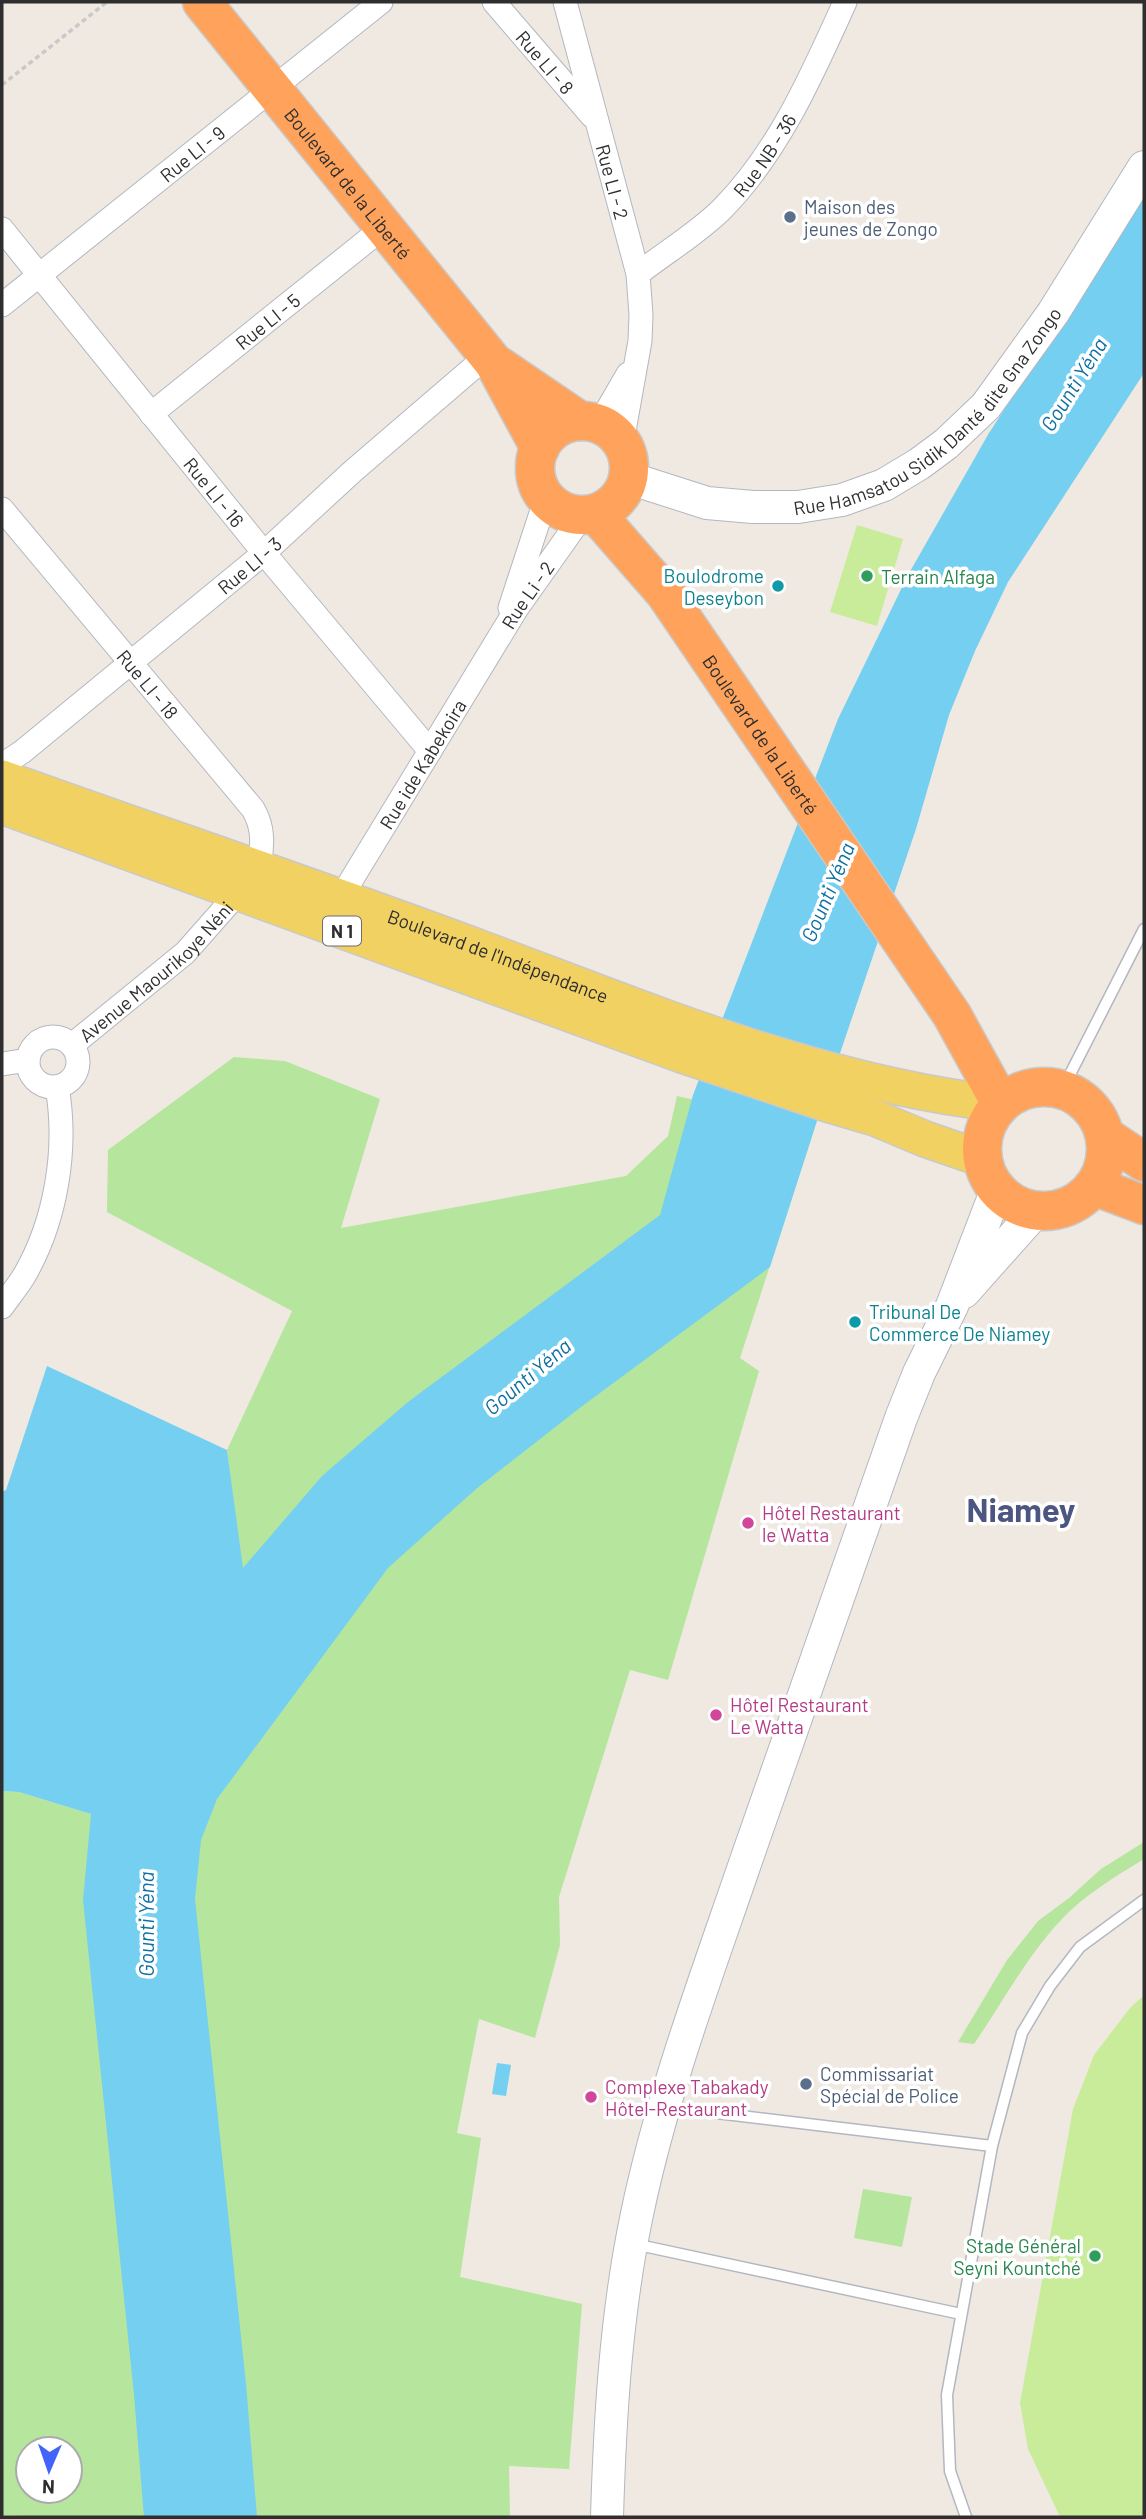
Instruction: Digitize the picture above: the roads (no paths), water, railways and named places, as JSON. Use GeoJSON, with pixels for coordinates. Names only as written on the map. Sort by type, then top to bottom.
{"type":"FeatureCollection","features":[{"type":"Feature","properties":{"kind":"highway","name":"Boulevard de la Liberté"},"geometry":{"type":"LineString","coordinates":[[202,2],[491,359],[605,469],[665,593],[920,970],[951,1015],[1031,1094]]}},
{"type":"Feature","properties":{"kind":"highway","name":"Boulevard de la Liberté"},"geometry":{"type":"LineString","coordinates":[[491,359],[540,448]]}},
{"type":"Feature","properties":{"kind":"highway"},"geometry":{"type":"LineString","coordinates":[[564,425],[605,469],[569,514],[556,508],[545,498],[535,474],[540,448],[550,434],[564,425]]}},
{"type":"Feature","properties":{"kind":"highway"},"geometry":{"type":"LineString","coordinates":[[1031,1094],[1077,1097],[1090,1107],[1105,1136],[1106,1153],[1094,1186],[1069,1206],[1053,1210],[1037,1210],[1015,1203],[990,1174],[982,1144],[985,1129],[992,1116],[1031,1094]]}},
{"type":"Feature","properties":{"kind":"highway"},"geometry":{"type":"LineString","coordinates":[[1105,1136],[1144,1162]]}},
{"type":"Feature","properties":{"kind":"highway"},"geometry":{"type":"LineString","coordinates":[[1094,1186],[1144,1205]]}},
{"type":"Feature","properties":{"kind":"main road","name":"Boulevard de l'Indépendance"},"geometry":{"type":"LineString","coordinates":[[2,778],[248,881],[688,1041],[833,1089],[963,1100],[1031,1094]]}},
{"type":"Feature","properties":{"kind":"main road","name":"Boulevard de l'Indépendance"},"geometry":{"type":"LineString","coordinates":[[2,806],[248,881],[341,897],[688,1041]]}},
{"type":"Feature","properties":{"kind":"main road","name":"Boulevard de l'Indépendance"},"geometry":{"type":"LineString","coordinates":[[833,1089],[876,1118],[925,1139],[990,1174]]}},
{"type":"Feature","properties":{"kind":"street","name":"Rue LI - 9"},"geometry":{"type":"LineString","coordinates":[[2,305],[381,2]]}},
{"type":"Feature","properties":{"kind":"street","name":"Rue LI - 8"},"geometry":{"type":"LineString","coordinates":[[494,2],[597,121]]}},
{"type":"Feature","properties":{"kind":"street","name":"Rue LI - 2"},"geometry":{"type":"LineString","coordinates":[[565,2],[638,274],[641,316],[640,341],[635,363]]}},
{"type":"Feature","properties":{"kind":"street","name":"Rue NB - 36"},"geometry":{"type":"LineString","coordinates":[[638,274],[722,209],[751,174],[779,134],[802,92],[845,2]]}},
{"type":"Feature","properties":{"kind":"street","name":"Rue Hamsatou Sidik Danté dite Gna Zongo"},"geometry":{"type":"LineString","coordinates":[[605,469],[707,503],[753,507],[798,507],[842,500],[884,485],[946,444],[986,406],[1053,313],[1144,167]]}},
{"type":"Feature","properties":{"kind":"street","name":"Rue LI - 5"},"geometry":{"type":"LineString","coordinates":[[152,414],[384,227]]}},
{"type":"Feature","properties":{"kind":"street","name":"Rue LI - 16"},"geometry":{"type":"LineString","coordinates":[[2,229],[264,552],[430,751]]}},
{"type":"Feature","properties":{"kind":"street","name":"Rue LI - 3"},"geometry":{"type":"LineString","coordinates":[[2,765],[22,752],[264,552],[353,471],[491,359]]}},
{"type":"Feature","properties":{"kind":"street","name":"Rue Li - 2"},"geometry":{"type":"LineString","coordinates":[[504,631],[605,469],[635,363]]}},
{"type":"Feature","properties":{"kind":"street","name":"Rue Li - 2"},"geometry":{"type":"LineString","coordinates":[[504,631],[545,498]]}},
{"type":"Feature","properties":{"kind":"street","name":"Rue LI - 18"},"geometry":{"type":"LineString","coordinates":[[5,521],[130,661],[253,809],[262,830],[263,841],[248,881]]}},
{"type":"Feature","properties":{"kind":"street","name":"Rue ide Kabekoira"},"geometry":{"type":"LineString","coordinates":[[341,897],[504,631]]}},
{"type":"Feature","properties":{"kind":"street","name":"Avenue Maourikoye Néni"},"geometry":{"type":"LineString","coordinates":[[72,1045],[185,953],[248,881]]}},
{"type":"Feature","properties":{"kind":"street"},"geometry":{"type":"LineString","coordinates":[[57,1037],[72,1045],[78,1059],[71,1081],[57,1087],[42,1085],[36,1081],[28,1068],[28,1060],[30,1052],[41,1040],[57,1037]]}},
{"type":"Feature","properties":{"kind":"street"},"geometry":{"type":"LineString","coordinates":[[2,1064],[28,1060]]}},
{"type":"Feature","properties":{"kind":"street"},"geometry":{"type":"LineString","coordinates":[[2,1307],[24,1275],[44,1232],[55,1196],[61,1115],[57,1087]]}},
{"type":"Feature","properties":{"kind":"street"},"geometry":{"type":"LineString","coordinates":[[607,2517],[616,2340],[631,2243],[663,2106],[696,2003],[901,1418],[919,1373],[952,1306],[990,1174]]}},
{"type":"Feature","properties":{"kind":"street"},"geometry":{"type":"LineString","coordinates":[[952,1306],[1037,1210]]}},
{"type":"Feature","properties":{"kind":"lane"},"geometry":{"type":"LineString","coordinates":[[1031,1094],[1144,929]]}},
{"type":"Feature","properties":{"kind":"lane"},"geometry":{"type":"LineString","coordinates":[[966,2517],[950,2472],[947,2395],[992,2146],[1022,2033],[1050,1986],[1080,1947],[1144,1900]]}},
{"type":"Feature","properties":{"kind":"lane"},"geometry":{"type":"LineString","coordinates":[[663,2106],[992,2146]]}},
{"type":"Feature","properties":{"kind":"lane"},"geometry":{"type":"LineString","coordinates":[[631,2243],[961,2314]]}},
{"type":"Feature","properties":{"kind":"water","name":"Gounti Yéna"},"geometry":{"type":"Polygon","coordinates":[[[1144,195],[1144,373],[1008,582],[975,651],[949,715],[916,829],[770,1267],[581,1407],[476,1489],[388,1568],[217,1799],[201,1840],[195,1899],[246,2384],[257,2517],[144,2517],[83,1900],[91,1814],[19,1792],[2,1791],[2,1492],[6,1490],[47,1366],[227,1450],[243,1568],[322,1476],[408,1402],[660,1215],[693,1095],[838,719],[908,575],[989,433],[1144,195]]]}},
{"type":"Feature","properties":{"kind":"water"},"geometry":{"type":"Polygon","coordinates":[[[497,2063],[511,2065],[506,2096],[492,2094],[497,2063]]]}},
{"type":"Feature","properties":{"kind":"place","name":"Maison des jeunes de Zongo"},"geometry":{"type":"Point","coordinates":[790,217]}},
{"type":"Feature","properties":{"kind":"place","name":"Terrain Alfaga"},"geometry":{"type":"Point","coordinates":[867,576]}},
{"type":"Feature","properties":{"kind":"place","name":"Boulodrome Deseybon"},"geometry":{"type":"Point","coordinates":[778,586]}},
{"type":"Feature","properties":{"kind":"place","name":"Tribunal De Commerce De Niamey"},"geometry":{"type":"Point","coordinates":[855,1322]}},
{"type":"Feature","properties":{"kind":"place","name":"Hôtel Restaurant le Watta"},"geometry":{"type":"Point","coordinates":[748,1523]}},
{"type":"Feature","properties":{"kind":"place","name":"Hôtel Restaurant Le Watta"},"geometry":{"type":"Point","coordinates":[716,1715]}},
{"type":"Feature","properties":{"kind":"place","name":"Commissariat Spécial de Police"},"geometry":{"type":"Point","coordinates":[806,2084]}},
{"type":"Feature","properties":{"kind":"place","name":"Complexe Tabakady Hôtel-Restaurant"},"geometry":{"type":"Point","coordinates":[591,2097]}},
{"type":"Feature","properties":{"kind":"place","name":"Stade Général Seyni Kountché"},"geometry":{"type":"Point","coordinates":[1095,2256]}},
{"type":"Feature","properties":{"kind":"district","name":"Niamey"},"geometry":{"type":"Point","coordinates":[1021,1509]}}]}
